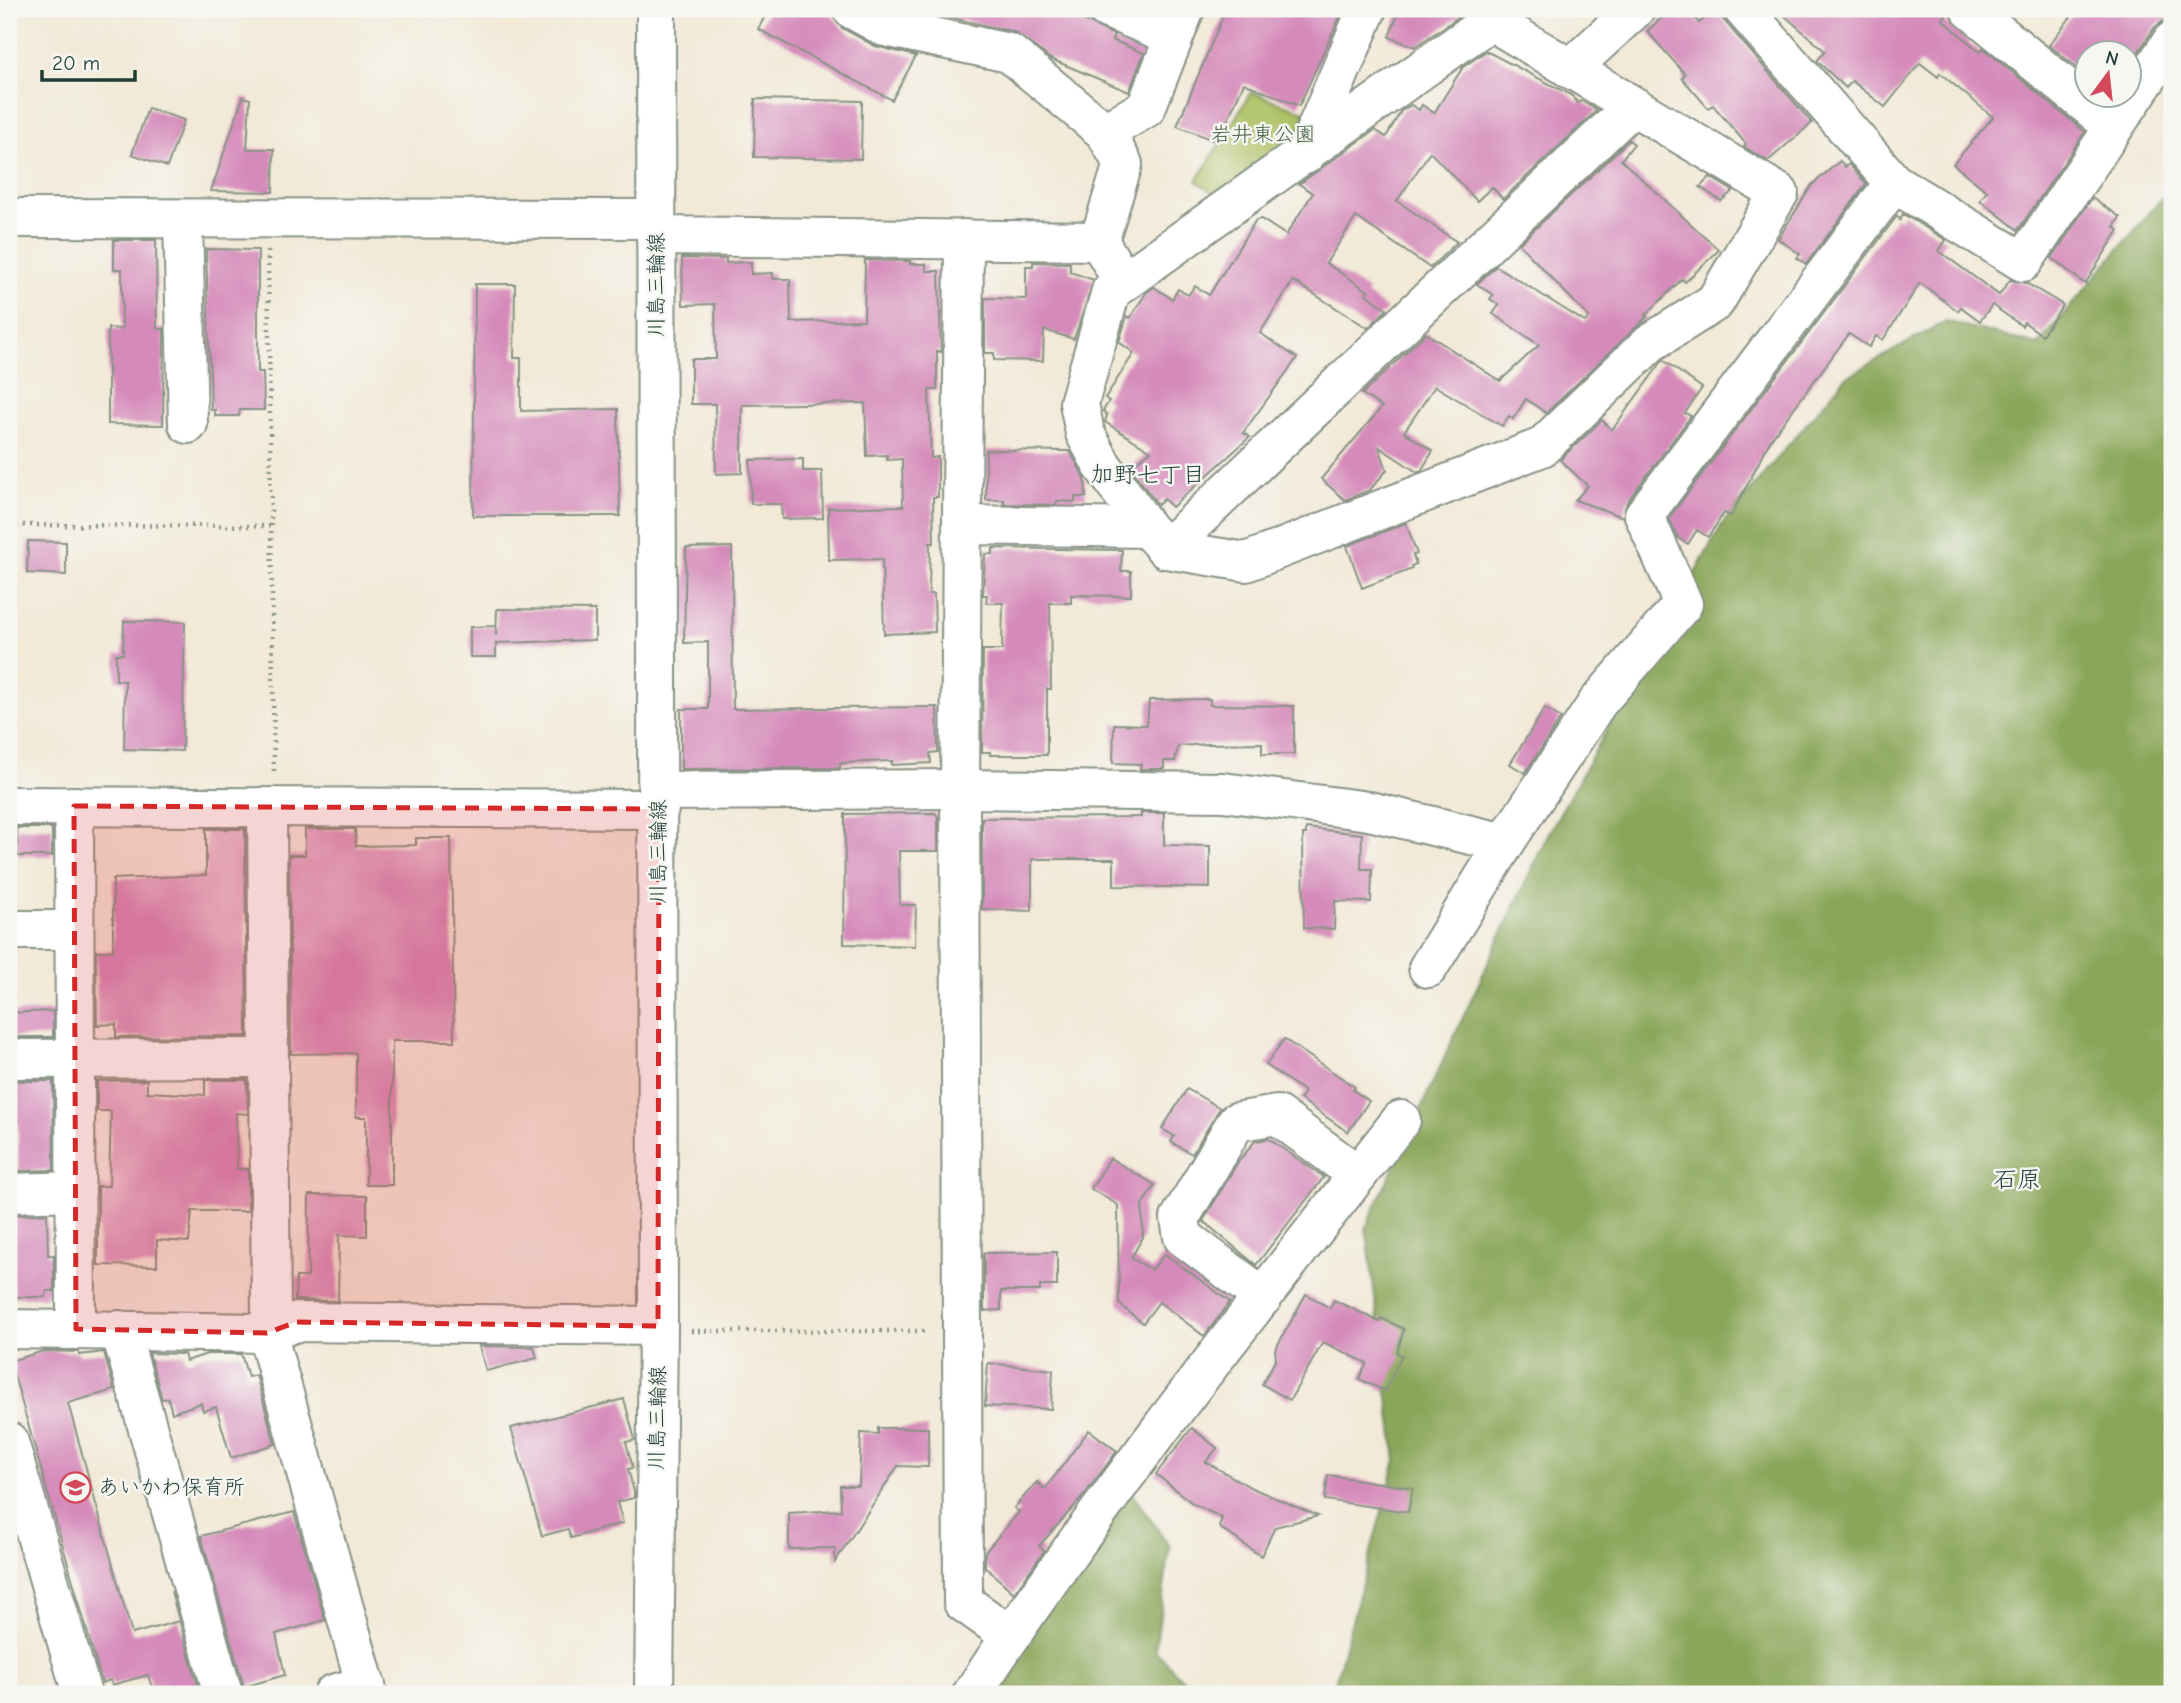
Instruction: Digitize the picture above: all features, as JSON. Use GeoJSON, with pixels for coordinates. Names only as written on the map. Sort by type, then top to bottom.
{"type":"FeatureCollection","features":[{"type":"Feature","properties":{"kind":"street","name":"川島三輪線"},"geometry":{"type":"LineString","coordinates":[[654,1694],[658,1328],[656,9]]}},
{"type":"Feature","properties":{"kind":"street"},"geometry":{"type":"LineString","coordinates":[[852,9],[885,27],[1009,53],[1105,132],[1123,164],[1099,241],[1122,280]]}},
{"type":"Feature","properties":{"kind":"street"},"geometry":{"type":"LineString","coordinates":[[1105,132],[1146,108],[1180,22],[1107,9]]}},
{"type":"Feature","properties":{"kind":"street"},"geometry":{"type":"LineString","coordinates":[[1305,155],[1367,9]]}},
{"type":"Feature","properties":{"kind":"street"},"geometry":{"type":"LineString","coordinates":[[1570,69],[1635,9]]}},
{"type":"Feature","properties":{"kind":"street"},"geometry":{"type":"LineString","coordinates":[[1743,9],[1894,183],[2023,262],[2172,41]]}},
{"type":"Feature","properties":{"kind":"street"},"geometry":{"type":"LineString","coordinates":[[1970,9],[2114,127]]}},
{"type":"Feature","properties":{"kind":"street"},"geometry":{"type":"LineString","coordinates":[[962,525],[1156,538],[1246,562],[1542,447],[1650,344],[1715,302],[1779,193],[1570,69],[1499,15],[1305,155],[1122,280],[1111,291],[1079,403],[1085,433],[1102,465],[1156,538]]}},
{"type":"Feature","properties":{"kind":"street"},"geometry":{"type":"LineString","coordinates":[[1156,538],[1633,106]]}},
{"type":"Feature","properties":{"kind":"street"},"geometry":{"type":"LineString","coordinates":[[1428,968],[1505,843],[1598,702],[1684,604],[1644,515],[1894,183]]}},
{"type":"Feature","properties":{"kind":"street"},"geometry":{"type":"LineString","coordinates":[[9,218],[268,219],[656,227],[964,239],[1099,241]]}},
{"type":"Feature","properties":{"kind":"street"},"geometry":{"type":"LineString","coordinates":[[183,219],[188,424]]}},
{"type":"Feature","properties":{"kind":"street"},"geometry":{"type":"LineString","coordinates":[[964,239],[960,789],[963,1602],[1011,1636]]}},
{"type":"Feature","properties":{"kind":"street"},"geometry":{"type":"LineString","coordinates":[[9,806],[271,808],[658,800],[960,789],[1223,792],[1369,811],[1505,843]]}},
{"type":"Feature","properties":{"kind":"street"},"geometry":{"type":"LineString","coordinates":[[74,806],[76,1329]]}},
{"type":"Feature","properties":{"kind":"street"},"geometry":{"type":"LineString","coordinates":[[271,808],[267,1058],[271,1319],[267,1333],[356,1691]]}},
{"type":"Feature","properties":{"kind":"street"},"geometry":{"type":"LineString","coordinates":[[9,930],[74,930]]}},
{"type":"Feature","properties":{"kind":"street"},"geometry":{"type":"LineString","coordinates":[[9,1059],[267,1058]]}},
{"type":"Feature","properties":{"kind":"street"},"geometry":{"type":"LineString","coordinates":[[1263,1297],[1183,1237],[1180,1218],[1236,1122],[1277,1115],[1358,1175]]}},
{"type":"Feature","properties":{"kind":"street"},"geometry":{"type":"LineString","coordinates":[[972,1694],[1011,1636],[1263,1297],[1401,1120]]}},
{"type":"Feature","properties":{"kind":"street"},"geometry":{"type":"LineString","coordinates":[[9,1193],[75,1191]]}},
{"type":"Feature","properties":{"kind":"street"},"geometry":{"type":"LineString","coordinates":[[9,1329],[267,1333],[296,1322],[658,1328]]}},
{"type":"Feature","properties":{"kind":"street"},"geometry":{"type":"LineString","coordinates":[[120,1331],[223,1694]]}},
{"type":"Feature","properties":{"kind":"street"},"geometry":{"type":"LineString","coordinates":[[9,1442],[82,1694]]}},
{"type":"Feature","properties":{"kind":"path"},"geometry":{"type":"LineString","coordinates":[[268,219],[271,808]]}},
{"type":"Feature","properties":{"kind":"path"},"geometry":{"type":"LineString","coordinates":[[9,525],[271,526]]}},
{"type":"Feature","properties":{"kind":"path"},"geometry":{"type":"LineString","coordinates":[[658,1328],[962,1331]]}},
{"type":"Feature","properties":{"kind":"highlighted area"},"geometry":{"type":"Polygon","coordinates":[[[74,806],[659,809],[658,1326],[296,1322],[267,1333],[76,1329],[74,806]]]}},
{"type":"Feature","properties":{"kind":"green space","name":"岩井東公園"},"geometry":{"type":"Polygon","coordinates":[[[1251,92],[1305,112],[1293,154],[1222,199],[1197,181],[1251,92]]]}},
{"type":"Feature","properties":{"kind":"green space"},"geometry":{"type":"Polygon","coordinates":[[[2172,186],[2172,1694],[1332,1694],[1396,1460],[1366,1227],[1546,838],[1723,523],[1845,378],[1946,321],[2038,345],[2172,186]]]}},
{"type":"Feature","properties":{"kind":"green space"},"geometry":{"type":"Polygon","coordinates":[[[1114,1468],[1170,1547],[1155,1650],[1196,1694],[962,1694],[1114,1468]]]}},
{"type":"Feature","properties":{"kind":"building"},"geometry":{"type":"Polygon","coordinates":[[[769,9],[821,9],[831,14],[842,28],[875,46],[916,56],[892,100],[758,29],[769,9]]]}},
{"type":"Feature","properties":{"kind":"building"},"geometry":{"type":"Polygon","coordinates":[[[912,9],[1062,9],[1114,35],[1112,40],[1144,53],[1129,92],[1051,59],[1014,32],[912,9]]]}},
{"type":"Feature","properties":{"kind":"building"},"geometry":{"type":"Polygon","coordinates":[[[1226,9],[1327,9],[1341,14],[1299,106],[1244,83],[1218,142],[1177,126],[1226,9]]]}},
{"type":"Feature","properties":{"kind":"building"},"geometry":{"type":"Polygon","coordinates":[[[1400,9],[1470,9],[1415,47],[1389,37],[1400,9]]]}},
{"type":"Feature","properties":{"kind":"building"},"geometry":{"type":"Polygon","coordinates":[[[1672,9],[1687,9],[1699,23],[1715,10],[1812,123],[1768,161],[1744,147],[1746,144],[1713,105],[1708,108],[1682,78],[1685,74],[1647,31],[1672,9]]]}},
{"type":"Feature","properties":{"kind":"building"},"geometry":{"type":"Polygon","coordinates":[[[1777,9],[1949,9],[1943,20],[1980,52],[1983,48],[2085,132],[2018,230],[1980,200],[1987,191],[1953,164],[1993,117],[1940,73],[1938,77],[1920,63],[1885,107],[1852,81],[1846,88],[1817,61],[1825,51],[1777,9]]]}},
{"type":"Feature","properties":{"kind":"building"},"geometry":{"type":"Polygon","coordinates":[[[2077,9],[2172,9],[2172,19],[2154,28],[2142,46],[2142,38],[2072,38],[2072,64],[2049,45],[2077,9]]]}},
{"type":"Feature","properties":{"kind":"building"},"geometry":{"type":"Polygon","coordinates":[[[1486,51],[1571,95],[1578,103],[1581,101],[1597,110],[1503,199],[1492,187],[1477,201],[1430,152],[1397,201],[1457,242],[1430,268],[1356,217],[1326,263],[1368,291],[1366,294],[1387,309],[1368,328],[1293,281],[1260,333],[1297,358],[1243,433],[1250,437],[1172,507],[1164,499],[1158,505],[1130,467],[1151,451],[1105,422],[1107,415],[1103,411],[1109,401],[1105,398],[1134,353],[1119,342],[1127,316],[1130,318],[1146,293],[1154,287],[1172,299],[1178,289],[1188,295],[1195,286],[1209,295],[1256,220],[1261,219],[1286,235],[1313,193],[1299,184],[1375,130],[1386,137],[1401,111],[1411,105],[1419,110],[1422,105],[1434,113],[1463,67],[1486,51]]]}},
{"type":"Feature","properties":{"kind":"building"},"geometry":{"type":"Polygon","coordinates":[[[243,97],[250,99],[247,149],[274,149],[273,192],[211,191],[243,97]]]}},
{"type":"Feature","properties":{"kind":"building"},"geometry":{"type":"Polygon","coordinates":[[[755,99],[862,101],[861,159],[754,157],[755,99]]]}},
{"type":"Feature","properties":{"kind":"building"},"geometry":{"type":"Polygon","coordinates":[[[148,108],[184,120],[167,167],[132,154],[148,108]]]}},
{"type":"Feature","properties":{"kind":"building"},"geometry":{"type":"Polygon","coordinates":[[[1629,140],[1634,144],[1621,160],[1719,250],[1685,282],[1682,279],[1645,316],[1647,317],[1546,413],[1526,399],[1513,419],[1509,416],[1502,426],[1435,386],[1404,432],[1433,451],[1421,471],[1417,472],[1379,447],[1387,470],[1370,490],[1345,500],[1321,479],[1382,407],[1362,394],[1426,333],[1500,381],[1539,345],[1493,314],[1499,305],[1490,299],[1493,295],[1477,284],[1496,266],[1585,322],[1589,317],[1519,244],[1629,140]]]}},
{"type":"Feature","properties":{"kind":"building"},"geometry":{"type":"Polygon","coordinates":[[[1840,161],[1845,167],[1849,164],[1866,184],[1806,264],[1797,258],[1800,254],[1778,239],[1812,185],[1840,161]]]}},
{"type":"Feature","properties":{"kind":"building"},"geometry":{"type":"Polygon","coordinates":[[[1710,177],[1733,191],[1721,201],[1700,187],[1710,177]]]}},
{"type":"Feature","properties":{"kind":"building"},"geometry":{"type":"Polygon","coordinates":[[[2092,198],[2120,217],[2114,227],[2119,230],[2085,284],[2052,258],[2092,198]]]}},
{"type":"Feature","properties":{"kind":"building"},"geometry":{"type":"Polygon","coordinates":[[[1903,214],[1946,240],[1939,251],[1999,295],[2010,280],[2026,283],[2063,305],[2042,335],[2024,322],[2022,326],[1992,305],[1980,321],[1961,307],[1958,311],[1920,283],[1883,340],[1876,336],[1869,347],[1849,334],[1771,439],[1731,516],[1724,513],[1708,537],[1697,530],[1688,544],[1678,538],[1669,518],[1897,216],[1900,220],[1903,214]]]}},
{"type":"Feature","properties":{"kind":"building"},"geometry":{"type":"Polygon","coordinates":[[[114,240],[156,240],[157,329],[164,329],[163,425],[108,424],[108,328],[122,329],[122,269],[114,269],[114,240]]]}},
{"type":"Feature","properties":{"kind":"building"},"geometry":{"type":"Polygon","coordinates":[[[206,249],[258,250],[258,372],[263,372],[264,410],[240,410],[239,416],[215,416],[215,410],[211,410],[206,249]]]}},
{"type":"Feature","properties":{"kind":"building"},"geometry":{"type":"Polygon","coordinates":[[[682,258],[726,259],[726,263],[751,262],[751,274],[773,273],[773,279],[790,279],[791,322],[864,320],[865,260],[910,261],[910,264],[926,264],[926,271],[939,271],[941,352],[937,351],[937,390],[929,390],[931,458],[938,457],[938,497],[933,497],[934,543],[930,543],[929,594],[934,594],[935,632],[884,634],[882,559],[829,560],[828,508],[903,506],[902,459],[887,460],[887,455],[867,456],[865,403],[742,405],[742,473],[716,474],[715,404],[691,404],[691,359],[716,359],[715,304],[683,305],[682,258]]]}},
{"type":"Feature","properties":{"kind":"building"},"geometry":{"type":"Polygon","coordinates":[[[1033,262],[1070,263],[1070,272],[1094,280],[1074,339],[1044,330],[1043,361],[994,360],[994,353],[985,353],[985,298],[1026,299],[1026,266],[1033,266],[1033,262]]]}},
{"type":"Feature","properties":{"kind":"building"},"geometry":{"type":"Polygon","coordinates":[[[475,284],[515,284],[514,358],[521,358],[521,411],[618,409],[620,516],[473,516],[475,284]]]}},
{"type":"Feature","properties":{"kind":"building"},"geometry":{"type":"Polygon","coordinates":[[[1663,360],[1702,388],[1685,413],[1691,416],[1627,502],[1623,517],[1575,500],[1588,486],[1560,460],[1602,420],[1612,430],[1663,360]]]}},
{"type":"Feature","properties":{"kind":"building"},"geometry":{"type":"Polygon","coordinates":[[[986,450],[1070,451],[1085,479],[1086,497],[1075,497],[1075,502],[1057,501],[1056,505],[1004,504],[1004,500],[986,500],[986,450]]]}},
{"type":"Feature","properties":{"kind":"building"},"geometry":{"type":"Polygon","coordinates":[[[803,459],[803,471],[822,471],[823,518],[782,519],[781,504],[751,504],[750,460],[803,459]]]}},
{"type":"Feature","properties":{"kind":"building"},"geometry":{"type":"Polygon","coordinates":[[[1406,523],[1417,554],[1413,555],[1416,564],[1411,566],[1412,569],[1362,588],[1347,546],[1406,523]]]}},
{"type":"Feature","properties":{"kind":"building"},"geometry":{"type":"Polygon","coordinates":[[[28,541],[66,542],[66,575],[27,573],[28,541]]]}},
{"type":"Feature","properties":{"kind":"building"},"geometry":{"type":"Polygon","coordinates":[[[732,547],[733,709],[937,707],[938,752],[930,753],[931,763],[892,765],[892,761],[840,763],[840,768],[681,769],[681,709],[708,709],[708,642],[684,643],[686,548],[732,547]]]}},
{"type":"Feature","properties":{"kind":"building"},"geometry":{"type":"Polygon","coordinates":[[[993,548],[1122,550],[1121,571],[1131,571],[1131,596],[1071,595],[1071,603],[1050,603],[1051,689],[1047,689],[1047,755],[990,755],[990,752],[982,752],[983,650],[1002,650],[1003,603],[986,603],[987,595],[983,595],[985,554],[993,554],[993,548]]]}},
{"type":"Feature","properties":{"kind":"building"},"geometry":{"type":"Polygon","coordinates":[[[497,609],[595,610],[595,640],[496,643],[496,657],[470,657],[470,627],[496,626],[496,636],[497,609]]]}},
{"type":"Feature","properties":{"kind":"building"},"geometry":{"type":"Polygon","coordinates":[[[124,621],[185,622],[182,751],[124,749],[125,681],[116,680],[116,654],[123,654],[124,621]]]}},
{"type":"Feature","properties":{"kind":"building"},"geometry":{"type":"Polygon","coordinates":[[[1210,699],[1210,705],[1294,706],[1294,754],[1262,754],[1262,743],[1209,744],[1178,746],[1175,761],[1164,761],[1164,769],[1140,769],[1141,764],[1113,763],[1114,724],[1147,725],[1149,700],[1210,699]]]}},
{"type":"Feature","properties":{"kind":"building"},"geometry":{"type":"Polygon","coordinates":[[[1545,708],[1561,718],[1525,773],[1510,764],[1545,708]]]}},
{"type":"Feature","properties":{"kind":"building"},"geometry":{"type":"Polygon","coordinates":[[[935,813],[938,817],[938,851],[899,851],[900,905],[916,905],[915,946],[844,944],[845,814],[935,813]]]}},
{"type":"Feature","properties":{"kind":"building"},"geometry":{"type":"Polygon","coordinates":[[[1141,813],[1164,813],[1164,845],[1210,846],[1210,888],[1114,886],[1114,859],[1032,859],[1032,911],[982,909],[982,818],[1141,817],[1141,813]]]}},
{"type":"Feature","properties":{"kind":"building"},"geometry":{"type":"Polygon","coordinates":[[[17,828],[52,828],[52,856],[18,856],[17,828]]]}},
{"type":"Feature","properties":{"kind":"building"},"geometry":{"type":"Polygon","coordinates":[[[1306,828],[1362,834],[1361,869],[1372,869],[1371,902],[1335,901],[1334,929],[1304,928],[1303,834],[1306,834],[1306,828]]]}},
{"type":"Feature","properties":{"kind":"building"},"geometry":{"type":"Polygon","coordinates":[[[206,829],[245,829],[247,1036],[116,1037],[116,1024],[97,1025],[96,951],[113,951],[113,879],[206,875],[206,829]]]}},
{"type":"Feature","properties":{"kind":"building"},"geometry":{"type":"Polygon","coordinates":[[[305,829],[355,829],[356,846],[416,845],[416,838],[451,838],[454,1041],[392,1041],[392,1185],[366,1185],[366,1117],[356,1117],[356,1053],[291,1054],[289,855],[305,855],[305,829]]]}},
{"type":"Feature","properties":{"kind":"building"},"geometry":{"type":"Polygon","coordinates":[[[53,1011],[53,1037],[9,1037],[9,1013],[53,1011]]]}},
{"type":"Feature","properties":{"kind":"building"},"geometry":{"type":"Polygon","coordinates":[[[1284,1039],[1355,1087],[1353,1090],[1369,1101],[1348,1132],[1300,1099],[1305,1092],[1266,1065],[1284,1039]]]}},
{"type":"Feature","properties":{"kind":"building"},"geometry":{"type":"Polygon","coordinates":[[[147,1080],[147,1092],[205,1095],[205,1080],[247,1080],[248,1114],[236,1113],[237,1169],[248,1169],[248,1211],[192,1211],[189,1242],[157,1240],[157,1266],[98,1265],[98,1186],[109,1186],[111,1111],[97,1111],[97,1081],[147,1080]]]}},
{"type":"Feature","properties":{"kind":"building"},"geometry":{"type":"Polygon","coordinates":[[[9,1081],[53,1081],[54,1170],[18,1171],[18,1123],[9,1123],[9,1081]]]}},
{"type":"Feature","properties":{"kind":"building"},"geometry":{"type":"Polygon","coordinates":[[[1187,1089],[1220,1108],[1192,1154],[1171,1142],[1174,1136],[1162,1129],[1187,1089]]]}},
{"type":"Feature","properties":{"kind":"building"},"geometry":{"type":"Polygon","coordinates":[[[1269,1139],[1324,1177],[1256,1265],[1203,1221],[1238,1162],[1255,1141],[1269,1139]]]}},
{"type":"Feature","properties":{"kind":"building"},"geometry":{"type":"Polygon","coordinates":[[[1110,1158],[1155,1185],[1142,1205],[1143,1237],[1131,1258],[1152,1270],[1165,1254],[1230,1302],[1204,1336],[1159,1302],[1143,1323],[1119,1304],[1118,1205],[1091,1189],[1110,1158]]]}},
{"type":"Feature","properties":{"kind":"building"},"geometry":{"type":"Polygon","coordinates":[[[309,1195],[367,1196],[367,1236],[339,1235],[338,1301],[295,1300],[296,1277],[308,1277],[309,1195]]]}},
{"type":"Feature","properties":{"kind":"building"},"geometry":{"type":"Polygon","coordinates":[[[47,1214],[48,1255],[54,1255],[54,1291],[47,1291],[46,1297],[13,1297],[9,1215],[47,1214]]]}},
{"type":"Feature","properties":{"kind":"building"},"geometry":{"type":"Polygon","coordinates":[[[1057,1252],[1057,1286],[1040,1286],[1040,1291],[1001,1291],[1001,1310],[984,1311],[984,1253],[1057,1252]]]}},
{"type":"Feature","properties":{"kind":"building"},"geometry":{"type":"Polygon","coordinates":[[[1306,1294],[1330,1308],[1334,1300],[1380,1322],[1381,1318],[1404,1329],[1397,1353],[1402,1355],[1385,1391],[1359,1379],[1367,1363],[1323,1342],[1290,1400],[1262,1384],[1276,1359],[1275,1350],[1306,1294]]]}},
{"type":"Feature","properties":{"kind":"building"},"geometry":{"type":"Polygon","coordinates":[[[479,1346],[534,1347],[537,1358],[486,1371],[479,1346]]]}},
{"type":"Feature","properties":{"kind":"building"},"geometry":{"type":"Polygon","coordinates":[[[44,1351],[79,1352],[79,1355],[104,1352],[114,1390],[68,1403],[132,1634],[179,1621],[171,1591],[200,1694],[154,1694],[148,1675],[112,1685],[110,1680],[102,1683],[10,1361],[44,1351]]]}},
{"type":"Feature","properties":{"kind":"building"},"geometry":{"type":"Polygon","coordinates":[[[149,1353],[184,1354],[186,1361],[207,1354],[241,1354],[248,1377],[256,1375],[275,1444],[231,1458],[216,1407],[203,1411],[201,1403],[172,1413],[168,1398],[162,1399],[149,1353]]]}},
{"type":"Feature","properties":{"kind":"building"},"geometry":{"type":"Polygon","coordinates":[[[988,1363],[1053,1370],[1051,1409],[985,1406],[988,1363]]]}},
{"type":"Feature","properties":{"kind":"building"},"geometry":{"type":"Polygon","coordinates":[[[624,1399],[635,1440],[626,1442],[633,1468],[628,1469],[634,1498],[617,1502],[623,1523],[571,1538],[568,1529],[542,1536],[511,1428],[624,1399]]]}},
{"type":"Feature","properties":{"kind":"building"},"geometry":{"type":"Polygon","coordinates":[[[878,1428],[928,1428],[928,1467],[898,1466],[835,1562],[835,1548],[789,1549],[789,1513],[841,1510],[840,1486],[859,1486],[861,1433],[878,1434],[878,1428]]]}},
{"type":"Feature","properties":{"kind":"building"},"geometry":{"type":"Polygon","coordinates":[[[1192,1428],[1217,1448],[1206,1462],[1252,1488],[1318,1516],[1275,1527],[1261,1556],[1219,1527],[1222,1518],[1192,1503],[1156,1474],[1192,1428]]]}},
{"type":"Feature","properties":{"kind":"building"},"geometry":{"type":"Polygon","coordinates":[[[1089,1430],[1117,1451],[1085,1494],[1039,1546],[1044,1551],[1014,1593],[985,1567],[985,1552],[1019,1512],[1014,1508],[1037,1482],[1045,1489],[1089,1430]]]}},
{"type":"Feature","properties":{"kind":"building"},"geometry":{"type":"Polygon","coordinates":[[[1328,1475],[1413,1488],[1408,1512],[1325,1500],[1328,1475]]]}},
{"type":"Feature","properties":{"kind":"building"},"geometry":{"type":"Polygon","coordinates":[[[294,1512],[325,1620],[276,1634],[285,1675],[244,1687],[201,1536],[294,1512]]]}},
{"type":"Feature","properties":{"kind":"place","name":"あいかわ保育所"},"geometry":{"type":"Point","coordinates":[75,1487]}},
{"type":"Feature","properties":{"kind":"district","name":"加野七丁目"},"geometry":{"type":"Point","coordinates":[1148,474]}},
{"type":"Feature","properties":{"kind":"district","name":"石原"},"geometry":{"type":"Point","coordinates":[2017,1179]}}]}
